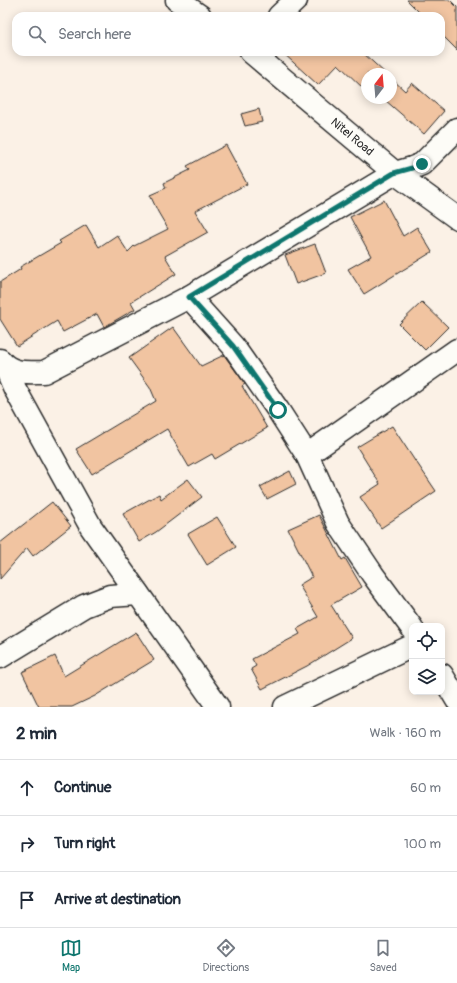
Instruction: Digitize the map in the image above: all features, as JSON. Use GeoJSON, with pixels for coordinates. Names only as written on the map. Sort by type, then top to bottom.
{"type":"FeatureCollection","features":[{"type":"Feature","properties":{"kind":"street"},"geometry":{"type":"LineString","coordinates":[[177,0],[194,12]]}},
{"type":"Feature","properties":{"kind":"street"},"geometry":{"type":"LineString","coordinates":[[283,12],[296,0]]}},
{"type":"Feature","properties":{"kind":"street","name":"Nitel Road"},"geometry":{"type":"LineString","coordinates":[[256,56],[394,173],[457,218]]}},
{"type":"Feature","properties":{"kind":"street"},"geometry":{"type":"LineString","coordinates":[[2,363],[21,372],[44,372],[189,297],[394,173],[422,164],[457,130]]}},
{"type":"Feature","properties":{"kind":"street"},"geometry":{"type":"LineString","coordinates":[[189,297],[233,346],[278,410],[307,454],[338,523],[373,575],[409,624]]}},
{"type":"Feature","properties":{"kind":"street"},"geometry":{"type":"LineString","coordinates":[[307,454],[457,350]]}},
{"type":"Feature","properties":{"kind":"street"},"geometry":{"type":"LineString","coordinates":[[2,363],[14,390],[92,527],[218,707]]}},
{"type":"Feature","properties":{"kind":"street"},"geometry":{"type":"LineString","coordinates":[[0,658],[84,606],[110,596],[138,594]]}},
{"type":"Feature","properties":{"kind":"street"},"geometry":{"type":"LineString","coordinates":[[285,707],[409,647]]}},
{"type":"Feature","properties":{"kind":"street"},"geometry":{"type":"LineString","coordinates":[[445,680],[457,700]]}},
{"type":"Feature","properties":{"kind":"building"},"geometry":{"type":"Polygon","coordinates":[[[407,0],[450,0],[457,7],[457,50],[445,38],[445,12],[419,12],[407,0]]]}},
{"type":"Feature","properties":{"kind":"building"},"geometry":{"type":"Polygon","coordinates":[[[286,56],[366,56],[379,68],[361,68],[361,86],[338,64],[318,85],[286,56]]]}},
{"type":"Feature","properties":{"kind":"building"},"geometry":{"type":"Polygon","coordinates":[[[412,83],[444,111],[424,134],[390,104],[397,104],[397,84],[405,91],[412,83]]]}},
{"type":"Feature","properties":{"kind":"building"},"geometry":{"type":"Polygon","coordinates":[[[259,109],[262,122],[245,126],[241,114],[259,109]]]}},
{"type":"Feature","properties":{"kind":"building"},"geometry":{"type":"Polygon","coordinates":[[[226,145],[247,184],[195,211],[208,232],[165,256],[176,274],[131,302],[135,309],[104,327],[97,314],[63,332],[57,321],[17,346],[0,319],[0,282],[21,269],[20,267],[61,243],[59,241],[86,225],[99,247],[117,235],[128,252],[134,246],[168,229],[150,195],[166,188],[164,183],[190,170],[187,166],[226,145]]]}},
{"type":"Feature","properties":{"kind":"building"},"geometry":{"type":"Polygon","coordinates":[[[384,200],[403,236],[417,227],[432,252],[364,294],[348,269],[371,256],[350,217],[384,200]]]}},
{"type":"Feature","properties":{"kind":"building"},"geometry":{"type":"Polygon","coordinates":[[[315,244],[326,273],[296,284],[285,255],[315,244]]]}},
{"type":"Feature","properties":{"kind":"building"},"geometry":{"type":"Polygon","coordinates":[[[422,302],[448,327],[425,350],[399,324],[422,302]]]}},
{"type":"Feature","properties":{"kind":"building"},"geometry":{"type":"Polygon","coordinates":[[[173,327],[201,366],[224,355],[245,384],[242,386],[267,428],[215,459],[212,454],[189,467],[167,429],[92,474],[76,449],[156,401],[150,387],[129,358],[173,327]]]}},
{"type":"Feature","properties":{"kind":"building"},"geometry":{"type":"Polygon","coordinates":[[[392,426],[436,491],[381,528],[360,497],[380,484],[357,447],[392,426]]]}},
{"type":"Feature","properties":{"kind":"building"},"geometry":{"type":"Polygon","coordinates":[[[290,471],[296,484],[267,499],[260,487],[290,471]]]}},
{"type":"Feature","properties":{"kind":"building"},"geometry":{"type":"Polygon","coordinates":[[[188,479],[202,497],[156,532],[139,542],[123,514],[159,494],[161,499],[188,479]]]}},
{"type":"Feature","properties":{"kind":"building"},"geometry":{"type":"Polygon","coordinates":[[[52,502],[71,526],[33,556],[27,548],[0,579],[0,543],[52,502]]]}},
{"type":"Feature","properties":{"kind":"building"},"geometry":{"type":"Polygon","coordinates":[[[319,515],[342,560],[345,558],[362,587],[331,605],[352,638],[307,666],[262,689],[251,669],[256,666],[252,659],[300,634],[297,629],[318,617],[299,585],[312,577],[288,529],[319,515]]]}},
{"type":"Feature","properties":{"kind":"building"},"geometry":{"type":"Polygon","coordinates":[[[217,517],[236,547],[207,565],[188,534],[217,517]]]}},
{"type":"Feature","properties":{"kind":"building"},"geometry":{"type":"Polygon","coordinates":[[[136,632],[154,660],[95,696],[72,707],[39,707],[22,672],[55,656],[64,676],[136,632]]]}},
{"type":"Feature","properties":{"kind":"route"},"geometry":{"type":"LineString","coordinates":[[278,410],[233,346],[189,297],[394,173],[422,164]]}}]}
